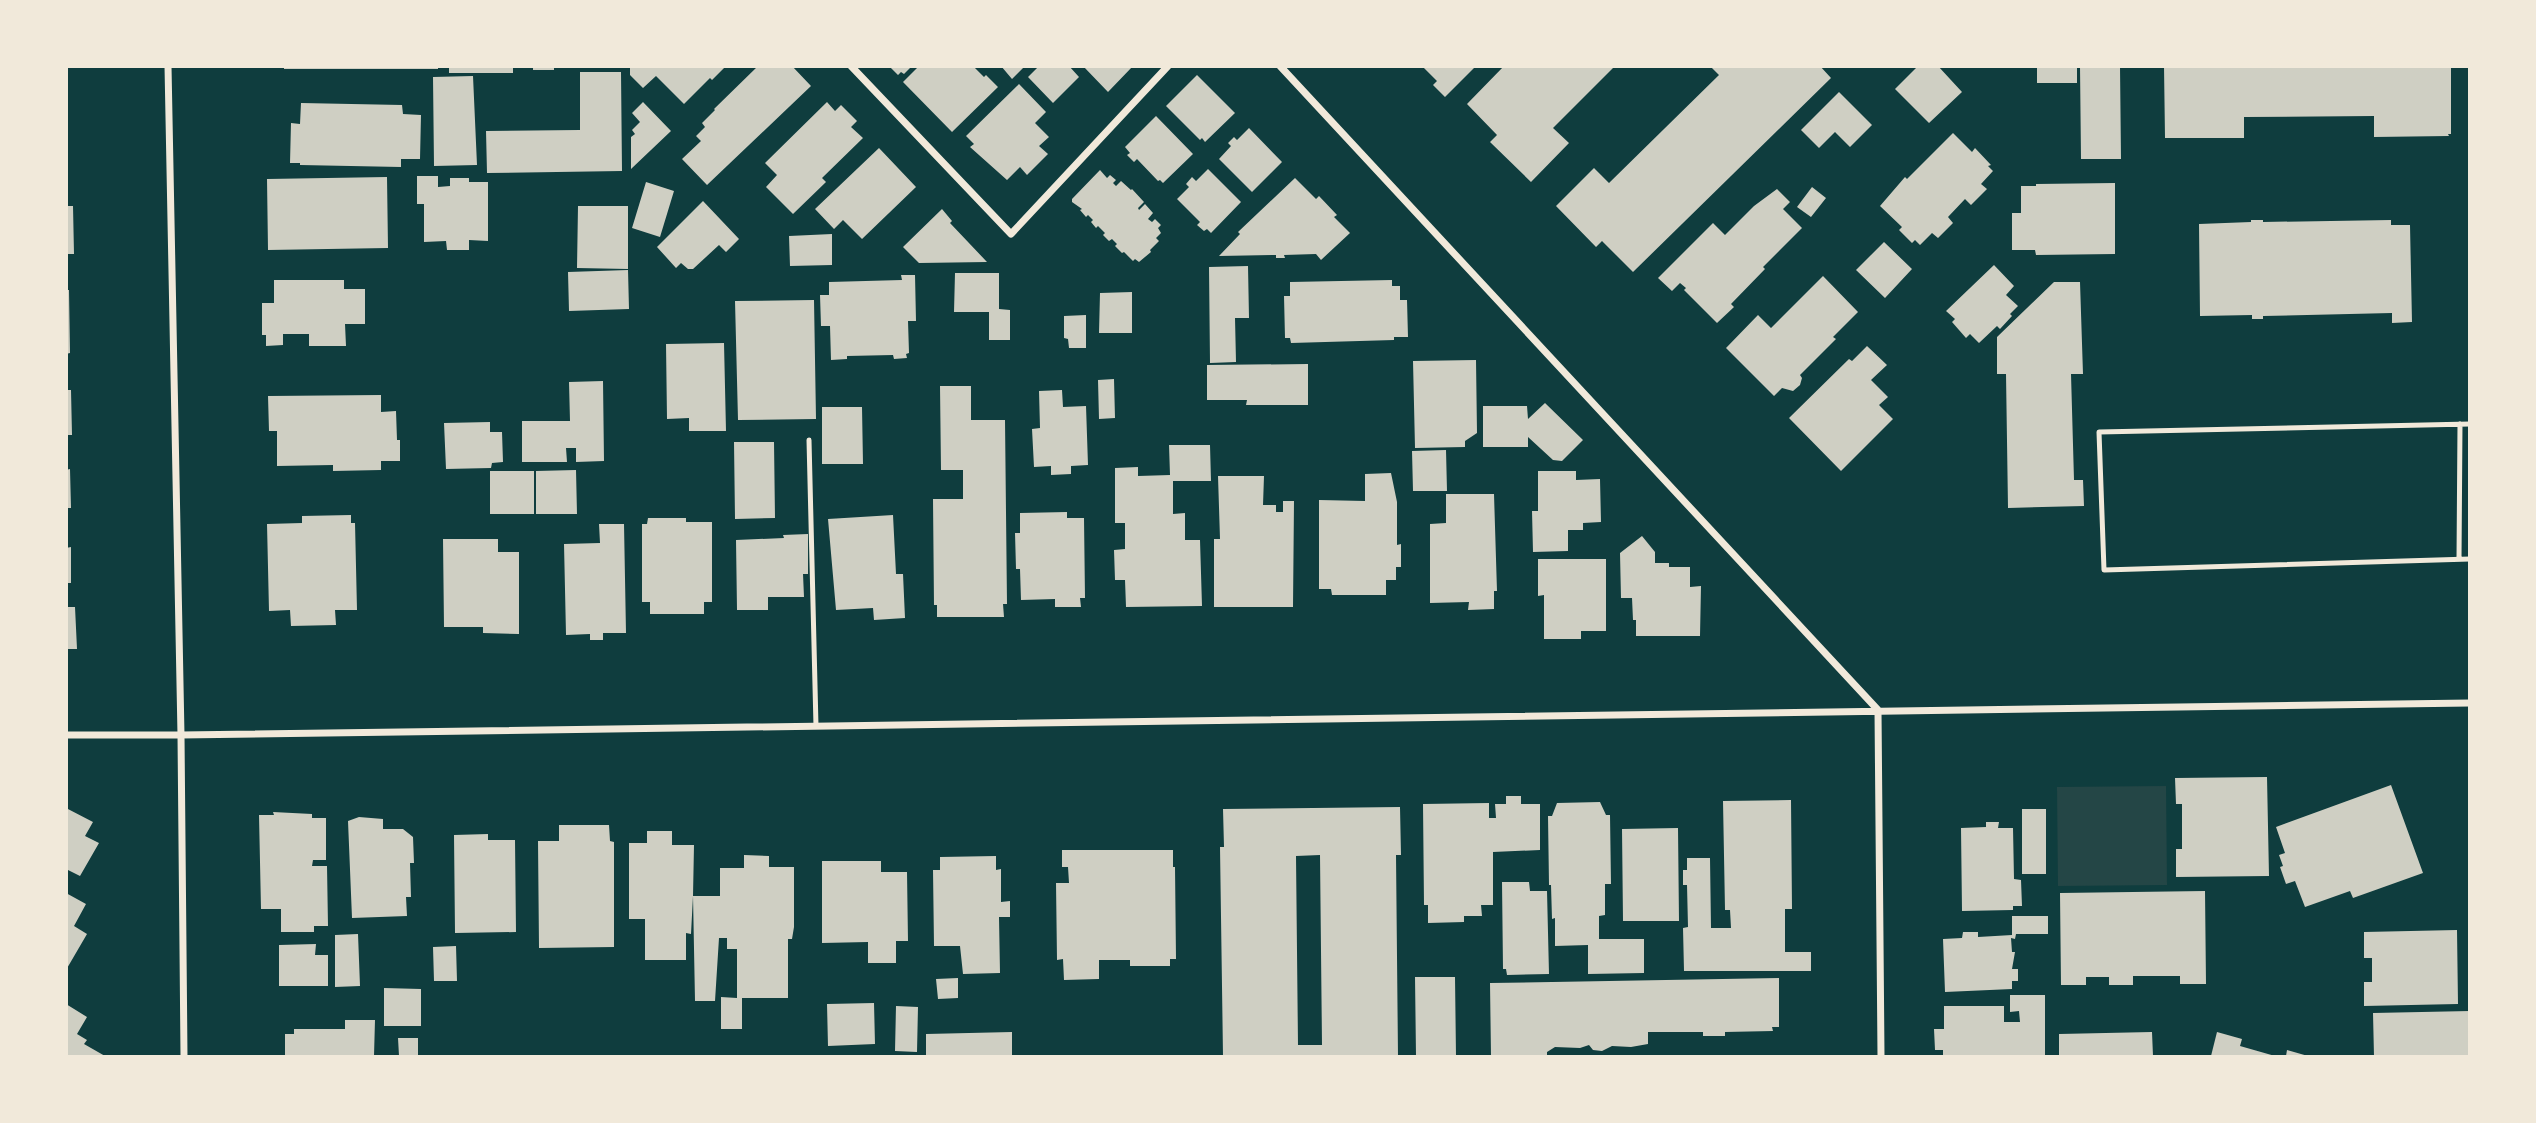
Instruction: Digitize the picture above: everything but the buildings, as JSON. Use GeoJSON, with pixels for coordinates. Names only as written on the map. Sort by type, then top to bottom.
{"type":"FeatureCollection","features":[{"type":"Feature","properties":{"kind":"street"},"geometry":{"type":"LineString","coordinates":[[168,66],[181,735],[184,1056]]}},
{"type":"Feature","properties":{"kind":"street"},"geometry":{"type":"LineString","coordinates":[[851,66],[1011,234],[1168,66]]}},
{"type":"Feature","properties":{"kind":"street"},"geometry":{"type":"LineString","coordinates":[[1280,66],[1878,710],[1881,1056]]}},
{"type":"Feature","properties":{"kind":"street"},"geometry":{"type":"LineString","coordinates":[[66,735],[2469,703]]}},
{"type":"Feature","properties":{"kind":"lane"},"geometry":{"type":"LineString","coordinates":[[2459,559],[2460,424]]}},
{"type":"Feature","properties":{"kind":"lane"},"geometry":{"type":"LineString","coordinates":[[2469,424],[2099,432],[2104,570],[2469,559]]}},
{"type":"Feature","properties":{"kind":"lane"},"geometry":{"type":"LineString","coordinates":[[809,440],[816,726]]}},
{"type":"Feature","properties":{"kind":"shaded area"},"geometry":{"type":"Polygon","coordinates":[[[2166,786],[2167,885],[2058,886],[2057,787],[2166,786]]]}}]}
